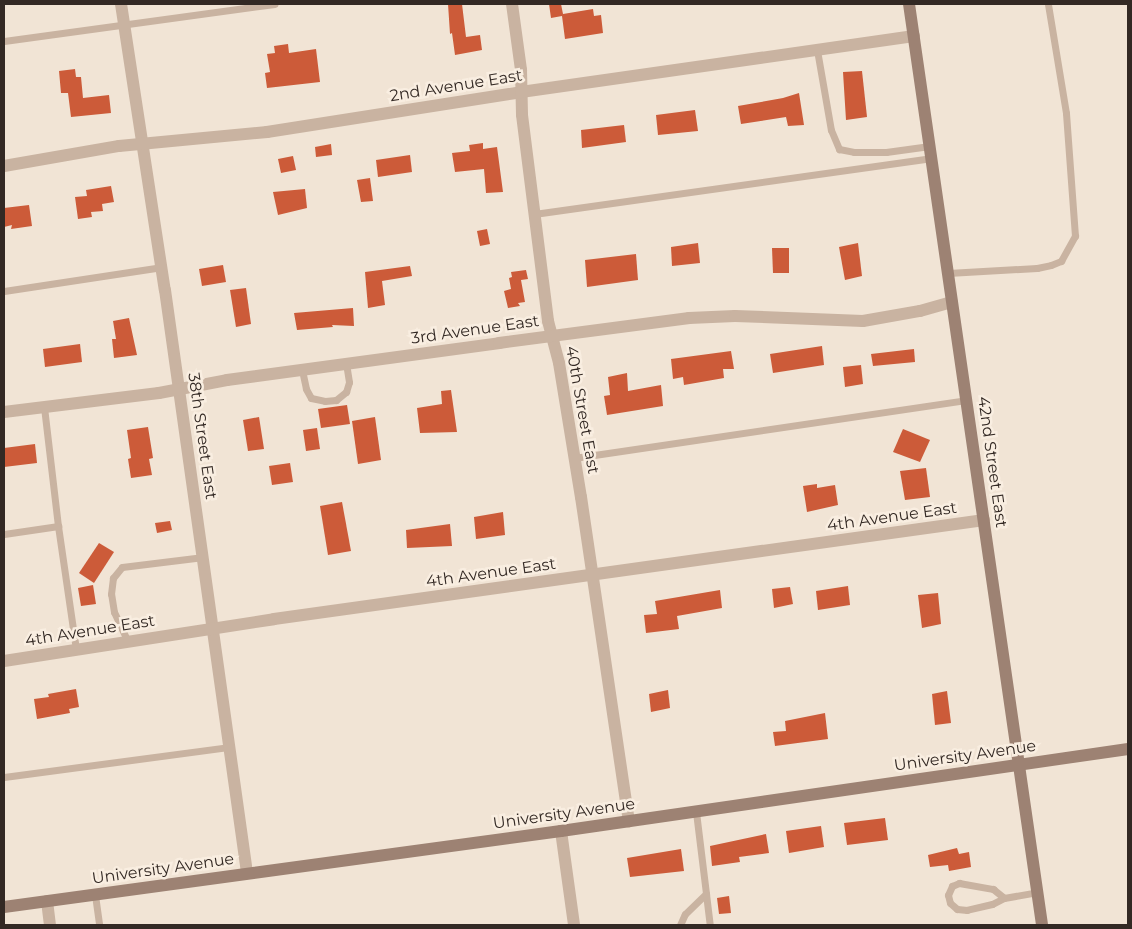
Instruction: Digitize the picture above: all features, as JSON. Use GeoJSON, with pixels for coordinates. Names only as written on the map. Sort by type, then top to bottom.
{"type":"FeatureCollection","features":[{"type":"Feature","properties":{"kind":"street","name":"38th Street East"},"geometry":{"type":"LineString","coordinates":[[121,4],[162,267],[247,873]]}},
{"type":"Feature","properties":{"kind":"street","name":"40th Street East"},"geometry":{"type":"LineString","coordinates":[[512,4],[521,70],[522,116],[534,214],[552,336],[559,363],[593,576],[629,821]]}},
{"type":"Feature","properties":{"kind":"street","name":"42nd Street East"},"geometry":{"type":"LineString","coordinates":[[909,4],[1042,925]]}},
{"type":"Feature","properties":{"kind":"street","name":"2nd Avenue East"},"geometry":{"type":"LineString","coordinates":[[4,166],[143,144],[267,132],[522,92],[914,36]]}},
{"type":"Feature","properties":{"kind":"street","name":"3rd Avenue East"},"geometry":{"type":"LineString","coordinates":[[4,412],[689,318],[735,316],[862,320],[920,311],[952,302]]}},
{"type":"Feature","properties":{"kind":"street","name":"4th Avenue East"},"geometry":{"type":"LineString","coordinates":[[4,661],[214,629],[984,520]]}},
{"type":"Feature","properties":{"kind":"street","name":"University Avenue"},"geometry":{"type":"LineString","coordinates":[[4,907],[561,831],[1128,749]]}},
{"type":"Feature","properties":{"kind":"street"},"geometry":{"type":"LineString","coordinates":[[561,831],[574,925]]}},
{"type":"Feature","properties":{"kind":"street"},"geometry":{"type":"LineString","coordinates":[[47,901],[50,925]]}},
{"type":"Feature","properties":{"kind":"lane"},"geometry":{"type":"LineString","coordinates":[[4,41],[274,4]]}},
{"type":"Feature","properties":{"kind":"lane"},"geometry":{"type":"LineString","coordinates":[[948,273],[1038,268],[1051,265],[1061,261],[1075,236],[1066,113],[1048,4]]}},
{"type":"Feature","properties":{"kind":"lane"},"geometry":{"type":"LineString","coordinates":[[817,50],[830,130],[839,149],[854,152],[931,152]]}},
{"type":"Feature","properties":{"kind":"lane"},"geometry":{"type":"LineString","coordinates":[[534,214],[931,152]]}},
{"type":"Feature","properties":{"kind":"lane"},"geometry":{"type":"LineString","coordinates":[[4,291],[162,267]]}},
{"type":"Feature","properties":{"kind":"lane"},"geometry":{"type":"LineString","coordinates":[[302,370],[306,389],[311,398],[325,401],[336,400],[346,392],[349,382],[346,364]]}},
{"type":"Feature","properties":{"kind":"lane"},"geometry":{"type":"LineString","coordinates":[[574,458],[966,400]]}},
{"type":"Feature","properties":{"kind":"lane"},"geometry":{"type":"LineString","coordinates":[[44,407],[58,526],[76,650]]}},
{"type":"Feature","properties":{"kind":"lane"},"geometry":{"type":"LineString","coordinates":[[4,534],[58,526]]}},
{"type":"Feature","properties":{"kind":"lane"},"geometry":{"type":"LineString","coordinates":[[128,642],[114,612],[111,594],[113,578],[122,567],[203,557]]}},
{"type":"Feature","properties":{"kind":"lane"},"geometry":{"type":"LineString","coordinates":[[4,777],[230,747]]}},
{"type":"Feature","properties":{"kind":"lane"},"geometry":{"type":"LineString","coordinates":[[696,812],[710,925]]}},
{"type":"Feature","properties":{"kind":"lane"},"geometry":{"type":"LineString","coordinates":[[1004,898],[993,889],[959,883],[952,886],[948,895],[950,903],[957,909],[967,910],[992,904],[1004,898],[1037,892]]}},
{"type":"Feature","properties":{"kind":"lane"},"geometry":{"type":"LineString","coordinates":[[95,894],[99,925]]}},
{"type":"Feature","properties":{"kind":"lane"},"geometry":{"type":"LineString","coordinates":[[680,925],[686,914],[706,894]]}},
{"type":"Feature","properties":{"kind":"building"},"geometry":{"type":"Polygon","coordinates":[[[448,4],[462,4],[466,37],[480,35],[482,50],[455,55],[452,33],[450,34],[448,4]]]}},
{"type":"Feature","properties":{"kind":"building"},"geometry":{"type":"Polygon","coordinates":[[[549,4],[561,4],[563,14],[593,9],[594,16],[601,15],[603,33],[565,39],[562,16],[551,18],[549,4]]]}},
{"type":"Feature","properties":{"kind":"building"},"geometry":{"type":"Polygon","coordinates":[[[288,44],[289,53],[316,49],[320,82],[267,88],[265,73],[270,72],[267,54],[275,53],[274,46],[288,44]]]}},
{"type":"Feature","properties":{"kind":"building"},"geometry":{"type":"Polygon","coordinates":[[[75,69],[76,77],[81,77],[83,98],[109,95],[111,113],[71,117],[68,93],[61,93],[59,71],[75,69]]]}},
{"type":"Feature","properties":{"kind":"building"},"geometry":{"type":"Polygon","coordinates":[[[862,71],[867,117],[846,120],[843,72],[862,71]]]}},
{"type":"Feature","properties":{"kind":"building"},"geometry":{"type":"Polygon","coordinates":[[[799,93],[804,125],[788,126],[786,117],[741,124],[738,106],[783,98],[799,93]]]}},
{"type":"Feature","properties":{"kind":"building"},"geometry":{"type":"Polygon","coordinates":[[[695,110],[698,131],[658,135],[656,115],[695,110]]]}},
{"type":"Feature","properties":{"kind":"building"},"geometry":{"type":"Polygon","coordinates":[[[624,125],[626,142],[582,148],[581,130],[624,125]]]}},
{"type":"Feature","properties":{"kind":"building"},"geometry":{"type":"Polygon","coordinates":[[[483,143],[483,149],[497,147],[503,192],[486,193],[484,169],[455,172],[452,153],[470,151],[469,145],[483,143]]]}},
{"type":"Feature","properties":{"kind":"building"},"geometry":{"type":"Polygon","coordinates":[[[331,144],[332,155],[316,157],[315,147],[331,144]]]}},
{"type":"Feature","properties":{"kind":"building"},"geometry":{"type":"Polygon","coordinates":[[[410,155],[412,172],[378,177],[376,160],[410,155]]]}},
{"type":"Feature","properties":{"kind":"building"},"geometry":{"type":"Polygon","coordinates":[[[293,156],[296,170],[281,173],[278,159],[293,156]]]}},
{"type":"Feature","properties":{"kind":"building"},"geometry":{"type":"Polygon","coordinates":[[[370,178],[373,201],[361,202],[357,180],[370,178]]]}},
{"type":"Feature","properties":{"kind":"building"},"geometry":{"type":"Polygon","coordinates":[[[111,186],[114,202],[102,204],[103,211],[91,212],[92,217],[78,219],[75,197],[87,196],[86,190],[111,186]]]}},
{"type":"Feature","properties":{"kind":"building"},"geometry":{"type":"Polygon","coordinates":[[[305,189],[307,208],[278,215],[273,192],[305,189]]]}},
{"type":"Feature","properties":{"kind":"building"},"geometry":{"type":"Polygon","coordinates":[[[29,205],[32,226],[11,229],[12,225],[4,227],[4,208],[29,205]]]}},
{"type":"Feature","properties":{"kind":"building"},"geometry":{"type":"Polygon","coordinates":[[[487,229],[490,244],[480,246],[477,231],[487,229]]]}},
{"type":"Feature","properties":{"kind":"building"},"geometry":{"type":"Polygon","coordinates":[[[698,243],[700,263],[672,266],[671,247],[698,243]]]}},
{"type":"Feature","properties":{"kind":"building"},"geometry":{"type":"Polygon","coordinates":[[[858,243],[862,276],[845,280],[839,247],[858,243]]]}},
{"type":"Feature","properties":{"kind":"building"},"geometry":{"type":"Polygon","coordinates":[[[772,248],[789,248],[789,273],[773,273],[772,248]]]}},
{"type":"Feature","properties":{"kind":"building"},"geometry":{"type":"Polygon","coordinates":[[[636,254],[638,280],[587,287],[585,260],[636,254]]]}},
{"type":"Feature","properties":{"kind":"building"},"geometry":{"type":"Polygon","coordinates":[[[223,265],[226,282],[202,286],[199,269],[223,265]]]}},
{"type":"Feature","properties":{"kind":"building"},"geometry":{"type":"Polygon","coordinates":[[[410,266],[412,276],[382,281],[385,305],[368,308],[365,272],[410,266]]]}},
{"type":"Feature","properties":{"kind":"building"},"geometry":{"type":"Polygon","coordinates":[[[526,270],[528,279],[521,280],[525,302],[518,303],[520,306],[508,308],[504,291],[511,289],[509,278],[512,277],[511,272],[526,270]]]}},
{"type":"Feature","properties":{"kind":"building"},"geometry":{"type":"Polygon","coordinates":[[[246,288],[251,324],[236,327],[230,290],[246,288]]]}},
{"type":"Feature","properties":{"kind":"building"},"geometry":{"type":"Polygon","coordinates":[[[353,308],[354,326],[332,325],[333,327],[297,330],[294,313],[353,308]]]}},
{"type":"Feature","properties":{"kind":"building"},"geometry":{"type":"Polygon","coordinates":[[[129,318],[137,355],[114,358],[112,339],[116,339],[113,321],[129,318]]]}},
{"type":"Feature","properties":{"kind":"building"},"geometry":{"type":"Polygon","coordinates":[[[80,344],[82,362],[45,367],[43,349],[80,344]]]}},
{"type":"Feature","properties":{"kind":"building"},"geometry":{"type":"Polygon","coordinates":[[[822,346],[824,365],[773,373],[770,354],[822,346]]]}},
{"type":"Feature","properties":{"kind":"building"},"geometry":{"type":"Polygon","coordinates":[[[914,349],[915,362],[873,366],[871,354],[914,349]]]}},
{"type":"Feature","properties":{"kind":"building"},"geometry":{"type":"Polygon","coordinates":[[[731,351],[734,369],[723,369],[724,378],[684,385],[683,377],[673,379],[671,359],[731,351]]]}},
{"type":"Feature","properties":{"kind":"building"},"geometry":{"type":"Polygon","coordinates":[[[861,365],[863,384],[845,387],[843,367],[861,365]]]}},
{"type":"Feature","properties":{"kind":"building"},"geometry":{"type":"Polygon","coordinates":[[[627,373],[628,391],[661,385],[663,406],[607,415],[604,396],[610,395],[608,377],[627,373]]]}},
{"type":"Feature","properties":{"kind":"building"},"geometry":{"type":"Polygon","coordinates":[[[451,390],[457,432],[420,433],[417,408],[442,404],[441,391],[451,390]]]}},
{"type":"Feature","properties":{"kind":"building"},"geometry":{"type":"Polygon","coordinates":[[[347,405],[350,424],[321,428],[318,409],[347,405]]]}},
{"type":"Feature","properties":{"kind":"building"},"geometry":{"type":"Polygon","coordinates":[[[259,417],[264,449],[248,451],[243,420],[259,417]]]}},
{"type":"Feature","properties":{"kind":"building"},"geometry":{"type":"Polygon","coordinates":[[[375,417],[381,460],[358,464],[352,421],[375,417]]]}},
{"type":"Feature","properties":{"kind":"building"},"geometry":{"type":"Polygon","coordinates":[[[148,427],[153,458],[149,459],[152,475],[131,478],[128,459],[131,458],[127,430],[148,427]]]}},
{"type":"Feature","properties":{"kind":"building"},"geometry":{"type":"Polygon","coordinates":[[[317,428],[320,449],[306,451],[303,430],[317,428]]]}},
{"type":"Feature","properties":{"kind":"building"},"geometry":{"type":"Polygon","coordinates":[[[903,429],[930,440],[920,462],[893,452],[903,429]]]}},
{"type":"Feature","properties":{"kind":"building"},"geometry":{"type":"Polygon","coordinates":[[[35,444],[37,463],[4,467],[4,448],[35,444]]]}},
{"type":"Feature","properties":{"kind":"building"},"geometry":{"type":"Polygon","coordinates":[[[290,463],[293,482],[272,485],[269,466],[290,463]]]}},
{"type":"Feature","properties":{"kind":"building"},"geometry":{"type":"Polygon","coordinates":[[[926,468],[930,497],[905,500],[900,471],[926,468]]]}},
{"type":"Feature","properties":{"kind":"building"},"geometry":{"type":"Polygon","coordinates":[[[817,484],[817,488],[835,485],[838,505],[807,512],[803,486],[817,484]]]}},
{"type":"Feature","properties":{"kind":"building"},"geometry":{"type":"Polygon","coordinates":[[[342,502],[351,551],[328,555],[320,506],[342,502]]]}},
{"type":"Feature","properties":{"kind":"building"},"geometry":{"type":"Polygon","coordinates":[[[503,512],[505,535],[476,539],[474,517],[503,512]]]}},
{"type":"Feature","properties":{"kind":"building"},"geometry":{"type":"Polygon","coordinates":[[[170,521],[172,530],[157,533],[155,523],[170,521]]]}},
{"type":"Feature","properties":{"kind":"building"},"geometry":{"type":"Polygon","coordinates":[[[450,524],[452,546],[407,548],[406,530],[450,524]]]}},
{"type":"Feature","properties":{"kind":"building"},"geometry":{"type":"Polygon","coordinates":[[[99,543],[114,552],[94,583],[79,573],[99,543]]]}},
{"type":"Feature","properties":{"kind":"building"},"geometry":{"type":"Polygon","coordinates":[[[93,585],[96,604],[81,606],[78,588],[93,585]]]}},
{"type":"Feature","properties":{"kind":"building"},"geometry":{"type":"Polygon","coordinates":[[[848,586],[850,605],[818,610],[816,591],[848,586]]]}},
{"type":"Feature","properties":{"kind":"building"},"geometry":{"type":"Polygon","coordinates":[[[790,587],[793,604],[774,608],[772,589],[790,587]]]}},
{"type":"Feature","properties":{"kind":"building"},"geometry":{"type":"Polygon","coordinates":[[[720,590],[722,608],[677,616],[679,629],[646,633],[644,615],[657,614],[655,601],[720,590]]]}},
{"type":"Feature","properties":{"kind":"building"},"geometry":{"type":"Polygon","coordinates":[[[938,593],[941,624],[922,628],[918,595],[938,593]]]}},
{"type":"Feature","properties":{"kind":"building"},"geometry":{"type":"Polygon","coordinates":[[[76,689],[79,707],[69,709],[70,713],[37,719],[34,699],[49,697],[48,694],[76,689]]]}},
{"type":"Feature","properties":{"kind":"building"},"geometry":{"type":"Polygon","coordinates":[[[668,690],[670,708],[651,712],[649,694],[668,690]]]}},
{"type":"Feature","properties":{"kind":"building"},"geometry":{"type":"Polygon","coordinates":[[[947,691],[951,723],[935,725],[932,694],[947,691]]]}},
{"type":"Feature","properties":{"kind":"building"},"geometry":{"type":"Polygon","coordinates":[[[825,713],[828,739],[775,746],[773,732],[786,731],[785,721],[825,713]]]}},
{"type":"Feature","properties":{"kind":"building"},"geometry":{"type":"Polygon","coordinates":[[[885,818],[888,840],[847,845],[844,823],[885,818]]]}},
{"type":"Feature","properties":{"kind":"building"},"geometry":{"type":"Polygon","coordinates":[[[821,826],[824,847],[789,853],[786,831],[821,826]]]}},
{"type":"Feature","properties":{"kind":"building"},"geometry":{"type":"Polygon","coordinates":[[[766,834],[769,853],[739,857],[740,862],[712,866],[710,846],[766,834]]]}},
{"type":"Feature","properties":{"kind":"building"},"geometry":{"type":"Polygon","coordinates":[[[957,848],[959,854],[969,852],[971,867],[949,871],[948,865],[930,867],[928,855],[957,848]]]}},
{"type":"Feature","properties":{"kind":"building"},"geometry":{"type":"Polygon","coordinates":[[[681,849],[684,871],[630,877],[627,858],[681,849]]]}},
{"type":"Feature","properties":{"kind":"building"},"geometry":{"type":"Polygon","coordinates":[[[729,896],[731,913],[719,914],[717,898],[729,896]]]}}]}
